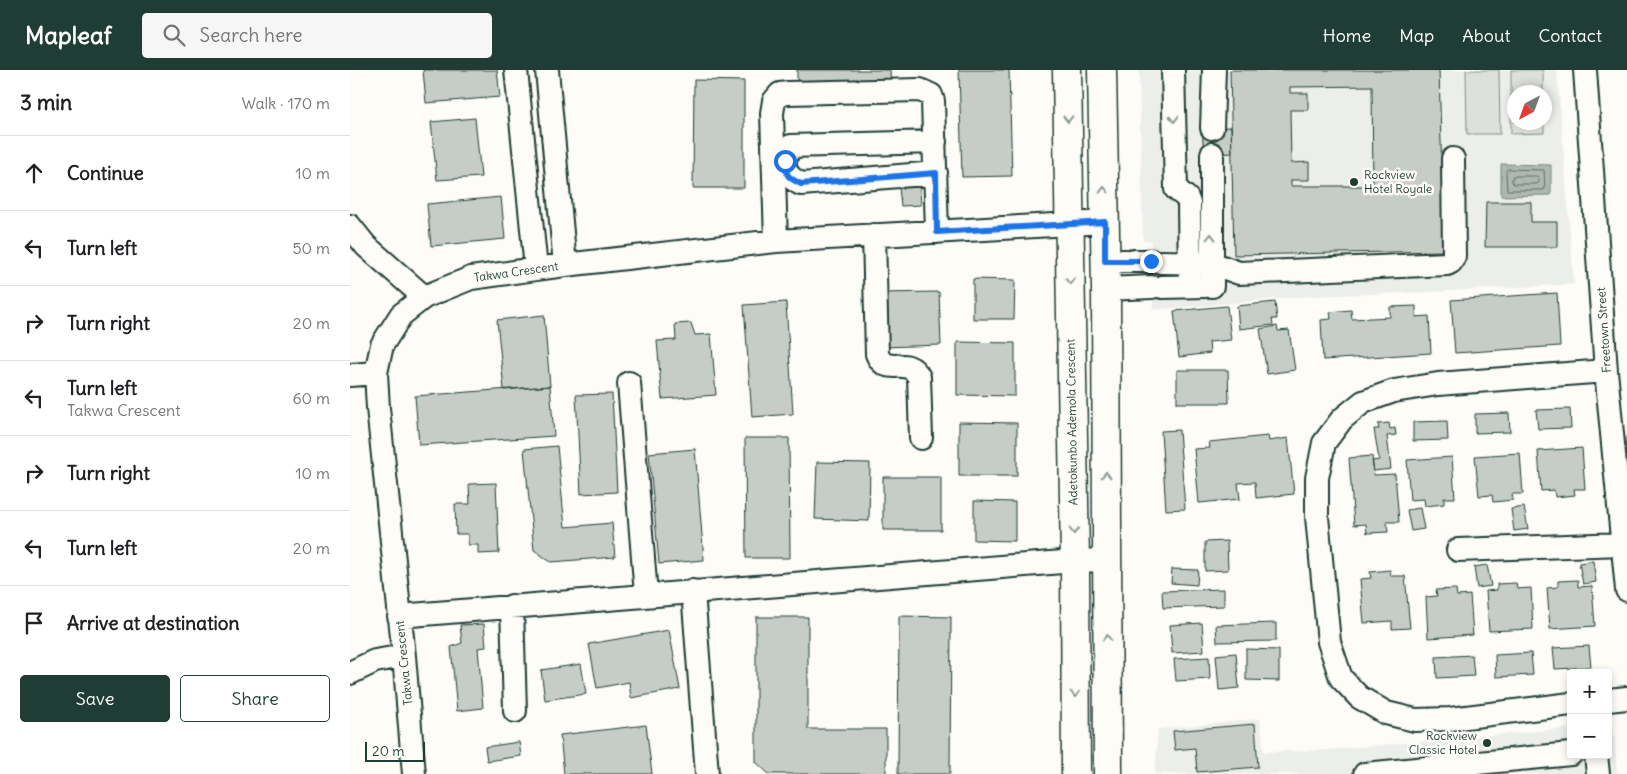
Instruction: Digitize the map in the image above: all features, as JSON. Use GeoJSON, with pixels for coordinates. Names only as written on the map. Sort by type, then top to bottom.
{"type":"FeatureCollection","features":[{"type":"Feature","properties":{"kind":"main road","name":"Adetokunbo Ademola Crescent"},"geometry":{"type":"LineString","coordinates":[[1067,70],[1075,561],[1076,774]]}},
{"type":"Feature","properties":{"kind":"main road"},"geometry":{"type":"LineString","coordinates":[[1102,70],[1106,289],[1108,774]]}},
{"type":"Feature","properties":{"kind":"street"},"geometry":{"type":"LineString","coordinates":[[516,70],[536,269]]}},
{"type":"Feature","properties":{"kind":"street"},"geometry":{"type":"LineString","coordinates":[[547,70],[565,265]]}},
{"type":"Feature","properties":{"kind":"street"},"geometry":{"type":"LineString","coordinates":[[1173,70],[1176,189],[1187,198],[1189,203],[1197,260],[1212,286]]}},
{"type":"Feature","properties":{"kind":"street","name":"Freetown Street"},"geometry":{"type":"LineString","coordinates":[[1585,70],[1606,371],[1625,550],[1627,590]]}},
{"type":"Feature","properties":{"kind":"street"},"geometry":{"type":"LineString","coordinates":[[1210,75],[1212,128]]}},
{"type":"Feature","properties":{"kind":"street"},"geometry":{"type":"LineString","coordinates":[[776,241],[772,113],[774,101],[780,94],[920,90],[930,95],[935,142],[937,232]]}},
{"type":"Feature","properties":{"kind":"street"},"geometry":{"type":"LineString","coordinates":[[935,142],[791,146],[785,161],[786,174],[801,184],[936,173]]}},
{"type":"Feature","properties":{"kind":"street"},"geometry":{"type":"LineString","coordinates":[[1190,286],[1197,260],[1212,154]]}},
{"type":"Feature","properties":{"kind":"street"},"geometry":{"type":"LineString","coordinates":[[1105,261],[1197,260],[1238,273],[1447,264],[1452,262],[1454,256],[1453,159]]}},
{"type":"Feature","properties":{"kind":"street","name":"Takwa Crescent"},"geometry":{"type":"LineString","coordinates":[[414,774],[376,373],[382,345],[401,315],[424,297],[471,278],[565,265],[776,241],[1105,222]]}},
{"type":"Feature","properties":{"kind":"street"},"geometry":{"type":"LineString","coordinates":[[350,226],[366,246],[424,297]]}},
{"type":"Feature","properties":{"kind":"street"},"geometry":{"type":"LineString","coordinates":[[874,235],[877,354],[880,361],[886,365],[909,366],[915,370],[919,377],[920,438]]}},
{"type":"Feature","properties":{"kind":"street"},"geometry":{"type":"LineString","coordinates":[[1106,289],[1212,286],[1238,273]]}},
{"type":"Feature","properties":{"kind":"street"},"geometry":{"type":"LineString","coordinates":[[1567,704],[1450,719],[1415,720],[1386,713],[1359,697],[1341,678],[1330,642],[1317,517],[1317,478],[1324,442],[1342,419],[1363,402],[1394,391],[1438,384],[1606,371]]}},
{"type":"Feature","properties":{"kind":"street"},"geometry":{"type":"LineString","coordinates":[[350,375],[376,373]]}},
{"type":"Feature","properties":{"kind":"street"},"geometry":{"type":"LineString","coordinates":[[629,383],[646,595]]}},
{"type":"Feature","properties":{"kind":"street"},"geometry":{"type":"LineString","coordinates":[[1458,550],[1625,550]]}},
{"type":"Feature","properties":{"kind":"street"},"geometry":{"type":"LineString","coordinates":[[399,616],[1106,560]]}},
{"type":"Feature","properties":{"kind":"street"},"geometry":{"type":"LineString","coordinates":[[693,592],[707,774]]}},
{"type":"Feature","properties":{"kind":"street"},"geometry":{"type":"LineString","coordinates":[[512,606],[515,711]]}},
{"type":"Feature","properties":{"kind":"street"},"geometry":{"type":"LineString","coordinates":[[350,673],[375,661],[404,656]]}},
{"type":"Feature","properties":{"kind":"street"},"geometry":{"type":"LineString","coordinates":[[1612,700],[1627,698]]}},
{"type":"Feature","properties":{"kind":"street"},"geometry":{"type":"LineString","coordinates":[[1366,774],[1567,754]]}},
{"type":"Feature","properties":{"kind":"street"},"geometry":{"type":"LineString","coordinates":[[1596,759],[1598,774]]}},
{"type":"Feature","properties":{"kind":"shaded area","name":"Rockview Hotel Royale"},"geometry":{"type":"Polygon","coordinates":[[[1139,70],[1557,70],[1574,284],[1431,292],[1307,296],[1153,310],[1151,241],[1143,241],[1139,70]]]}},
{"type":"Feature","properties":{"kind":"shaded area"},"geometry":{"type":"Polygon","coordinates":[[[1466,70],[1499,70],[1500,134],[1467,134],[1466,70]]]}},
{"type":"Feature","properties":{"kind":"shaded area"},"geometry":{"type":"Polygon","coordinates":[[[1511,70],[1543,70],[1543,85],[1511,85],[1511,70]]]}},
{"type":"Feature","properties":{"kind":"shaded area"},"geometry":{"type":"Polygon","coordinates":[[[1511,130],[1544,130],[1544,133],[1511,134],[1511,130]]]}},
{"type":"Feature","properties":{"kind":"shaded area","name":"Rockview Classic Hotel"},"geometry":{"type":"Polygon","coordinates":[[[1260,719],[1264,752],[1327,750],[1567,728],[1567,759],[1612,759],[1612,734],[1614,736],[1617,774],[1155,774],[1158,729],[1260,719]]]}},
{"type":"Feature","properties":{"kind":"water"},"geometry":{"type":"Polygon","coordinates":[[[1501,164],[1551,165],[1551,195],[1501,196],[1501,164]]]}},
{"type":"Feature","properties":{"kind":"building"},"geometry":{"type":"Polygon","coordinates":[[[423,70],[497,70],[500,97],[426,103],[423,70]]]}},
{"type":"Feature","properties":{"kind":"building"},"geometry":{"type":"Polygon","coordinates":[[[797,70],[890,70],[891,88],[797,90],[797,70]]]}},
{"type":"Feature","properties":{"kind":"building"},"geometry":{"type":"Polygon","coordinates":[[[959,70],[1009,70],[1012,176],[962,177],[959,70]]]}},
{"type":"Feature","properties":{"kind":"building"},"geometry":{"type":"Polygon","coordinates":[[[1230,70],[1439,70],[1444,251],[1234,255],[1230,70]],[[1372,86],[1290,87],[1290,93],[1308,93],[1308,110],[1290,110],[1291,163],[1309,162],[1309,180],[1291,180],[1291,186],[1373,186],[1372,86]]]}},
{"type":"Feature","properties":{"kind":"building"},"geometry":{"type":"Polygon","coordinates":[[[694,80],[744,81],[744,188],[693,188],[694,80]]]}},
{"type":"Feature","properties":{"kind":"building"},"geometry":{"type":"Polygon","coordinates":[[[475,118],[481,177],[437,180],[431,122],[475,118]]]}},
{"type":"Feature","properties":{"kind":"building"},"geometry":{"type":"Polygon","coordinates":[[[1231,127],[1232,153],[1204,155],[1202,128],[1231,127]]]}},
{"type":"Feature","properties":{"kind":"building"},"geometry":{"type":"Polygon","coordinates":[[[919,177],[921,205],[901,206],[898,179],[919,177]]]}},
{"type":"Feature","properties":{"kind":"building"},"geometry":{"type":"Polygon","coordinates":[[[501,197],[505,239],[431,246],[427,204],[501,197]]]}},
{"type":"Feature","properties":{"kind":"building"},"geometry":{"type":"Polygon","coordinates":[[[1486,202],[1531,202],[1531,222],[1557,222],[1557,247],[1485,247],[1486,202]]]}},
{"type":"Feature","properties":{"kind":"building"},"geometry":{"type":"Polygon","coordinates":[[[973,279],[1015,280],[1014,319],[973,319],[973,279]]]}},
{"type":"Feature","properties":{"kind":"building"},"geometry":{"type":"Polygon","coordinates":[[[939,292],[941,345],[883,347],[881,293],[939,292]]]}},
{"type":"Feature","properties":{"kind":"building"},"geometry":{"type":"Polygon","coordinates":[[[1557,293],[1560,346],[1455,353],[1451,300],[1557,293]]]}},
{"type":"Feature","properties":{"kind":"building"},"geometry":{"type":"Polygon","coordinates":[[[786,302],[793,414],[752,417],[744,305],[786,302]]]}},
{"type":"Feature","properties":{"kind":"building"},"geometry":{"type":"Polygon","coordinates":[[[1275,302],[1277,319],[1272,319],[1273,325],[1239,329],[1237,306],[1275,302]]]}},
{"type":"Feature","properties":{"kind":"building"},"geometry":{"type":"Polygon","coordinates":[[[1227,306],[1231,340],[1209,342],[1210,353],[1179,357],[1174,311],[1227,306]]]}},
{"type":"Feature","properties":{"kind":"building"},"geometry":{"type":"Polygon","coordinates":[[[1416,306],[1416,317],[1429,316],[1431,353],[1323,360],[1321,320],[1331,319],[1330,312],[1351,310],[1352,319],[1390,317],[1390,307],[1416,306]]]}},
{"type":"Feature","properties":{"kind":"building"},"geometry":{"type":"Polygon","coordinates":[[[544,315],[550,386],[504,390],[497,320],[544,315]]]}},
{"type":"Feature","properties":{"kind":"building"},"geometry":{"type":"Polygon","coordinates":[[[691,323],[695,335],[711,334],[716,395],[662,399],[657,341],[676,340],[675,324],[691,323]]]}},
{"type":"Feature","properties":{"kind":"building"},"geometry":{"type":"Polygon","coordinates":[[[1277,326],[1278,331],[1289,330],[1295,370],[1267,374],[1260,329],[1277,326]]]}},
{"type":"Feature","properties":{"kind":"building"},"geometry":{"type":"Polygon","coordinates":[[[957,342],[1015,343],[1015,396],[957,395],[957,342]]]}},
{"type":"Feature","properties":{"kind":"building"},"geometry":{"type":"Polygon","coordinates":[[[1177,370],[1228,370],[1229,403],[1177,403],[1177,370]]]}},
{"type":"Feature","properties":{"kind":"building"},"geometry":{"type":"Polygon","coordinates":[[[550,386],[554,436],[419,445],[415,396],[550,386]]]}},
{"type":"Feature","properties":{"kind":"building"},"geometry":{"type":"Polygon","coordinates":[[[612,394],[617,492],[581,494],[576,395],[612,394]]]}},
{"type":"Feature","properties":{"kind":"building"},"geometry":{"type":"Polygon","coordinates":[[[1570,409],[1571,428],[1538,429],[1536,410],[1570,409]]]}},
{"type":"Feature","properties":{"kind":"building"},"geometry":{"type":"Polygon","coordinates":[[[1509,413],[1510,432],[1475,433],[1475,414],[1509,413]]]}},
{"type":"Feature","properties":{"kind":"building"},"geometry":{"type":"Polygon","coordinates":[[[1447,421],[1448,440],[1413,441],[1413,422],[1447,421]]]}},
{"type":"Feature","properties":{"kind":"building"},"geometry":{"type":"Polygon","coordinates":[[[959,422],[1017,423],[1017,476],[959,476],[959,422]]]}},
{"type":"Feature","properties":{"kind":"building"},"geometry":{"type":"Polygon","coordinates":[[[1389,423],[1390,429],[1395,428],[1396,435],[1387,436],[1391,469],[1374,471],[1372,461],[1379,460],[1374,429],[1379,429],[1378,424],[1389,423]]]}},
{"type":"Feature","properties":{"kind":"building"},"geometry":{"type":"Polygon","coordinates":[[[1179,430],[1185,509],[1166,510],[1161,431],[1179,430]]]}},
{"type":"Feature","properties":{"kind":"building"},"geometry":{"type":"Polygon","coordinates":[[[1268,436],[1269,441],[1288,438],[1294,494],[1256,498],[1255,482],[1238,483],[1240,499],[1199,503],[1194,449],[1210,448],[1209,442],[1268,436]]]}},
{"type":"Feature","properties":{"kind":"building"},"geometry":{"type":"Polygon","coordinates":[[[745,438],[789,438],[790,558],[746,558],[745,438]]]}},
{"type":"Feature","properties":{"kind":"building"},"geometry":{"type":"Polygon","coordinates":[[[557,446],[565,527],[612,523],[615,557],[551,562],[534,550],[524,449],[557,446]]]}},
{"type":"Feature","properties":{"kind":"building"},"geometry":{"type":"Polygon","coordinates":[[[1582,448],[1585,489],[1574,489],[1575,495],[1555,497],[1554,490],[1541,491],[1538,451],[1582,448]]]}},
{"type":"Feature","properties":{"kind":"building"},"geometry":{"type":"Polygon","coordinates":[[[695,449],[704,560],[659,564],[649,453],[695,449]]]}},
{"type":"Feature","properties":{"kind":"building"},"geometry":{"type":"Polygon","coordinates":[[[1520,453],[1523,494],[1512,494],[1513,500],[1493,502],[1492,495],[1479,496],[1475,456],[1520,453]]]}},
{"type":"Feature","properties":{"kind":"building"},"geometry":{"type":"Polygon","coordinates":[[[1372,456],[1374,475],[1395,474],[1399,522],[1387,522],[1388,532],[1367,533],[1366,524],[1354,525],[1349,458],[1372,456]]]}},
{"type":"Feature","properties":{"kind":"building"},"geometry":{"type":"Polygon","coordinates":[[[1452,457],[1455,498],[1444,498],[1444,504],[1425,506],[1424,499],[1410,500],[1407,460],[1452,457]]]}},
{"type":"Feature","properties":{"kind":"building"},"geometry":{"type":"Polygon","coordinates":[[[817,462],[870,463],[869,521],[815,519],[817,462]]]}},
{"type":"Feature","properties":{"kind":"building"},"geometry":{"type":"Polygon","coordinates":[[[883,477],[941,477],[941,530],[883,530],[883,477]]]}},
{"type":"Feature","properties":{"kind":"building"},"geometry":{"type":"Polygon","coordinates":[[[496,483],[499,553],[478,554],[478,545],[468,545],[468,534],[456,534],[455,504],[470,504],[469,484],[496,483]]]}},
{"type":"Feature","properties":{"kind":"building"},"geometry":{"type":"Polygon","coordinates":[[[974,501],[1015,502],[1015,541],[974,540],[974,501]]]}},
{"type":"Feature","properties":{"kind":"building"},"geometry":{"type":"Polygon","coordinates":[[[1524,507],[1528,529],[1514,531],[1511,509],[1524,507]]]}},
{"type":"Feature","properties":{"kind":"building"},"geometry":{"type":"Polygon","coordinates":[[[1420,508],[1424,529],[1411,531],[1407,510],[1420,508]]]}},
{"type":"Feature","properties":{"kind":"building"},"geometry":{"type":"Polygon","coordinates":[[[1227,541],[1228,570],[1205,571],[1205,542],[1227,541]]]}},
{"type":"Feature","properties":{"kind":"building"},"geometry":{"type":"Polygon","coordinates":[[[1593,561],[1596,582],[1583,584],[1579,563],[1593,561]]]}},
{"type":"Feature","properties":{"kind":"building"},"geometry":{"type":"Polygon","coordinates":[[[1487,565],[1491,586],[1477,588],[1474,567],[1487,565]]]}},
{"type":"Feature","properties":{"kind":"building"},"geometry":{"type":"Polygon","coordinates":[[[1172,569],[1198,570],[1197,585],[1171,583],[1172,569]]]}},
{"type":"Feature","properties":{"kind":"building"},"geometry":{"type":"Polygon","coordinates":[[[1390,570],[1391,576],[1405,576],[1410,628],[1392,629],[1392,621],[1364,623],[1360,579],[1371,578],[1370,572],[1390,570]]]}},
{"type":"Feature","properties":{"kind":"building"},"geometry":{"type":"Polygon","coordinates":[[[1578,580],[1578,587],[1592,586],[1595,626],[1550,629],[1547,588],[1558,587],[1558,581],[1578,580]]]}},
{"type":"Feature","properties":{"kind":"building"},"geometry":{"type":"Polygon","coordinates":[[[1516,583],[1517,589],[1531,588],[1533,629],[1489,631],[1486,591],[1497,590],[1497,584],[1516,583]]]}},
{"type":"Feature","properties":{"kind":"building"},"geometry":{"type":"Polygon","coordinates":[[[1224,589],[1224,606],[1163,608],[1162,591],[1224,589]]]}},
{"type":"Feature","properties":{"kind":"building"},"geometry":{"type":"Polygon","coordinates":[[[1456,589],[1457,596],[1470,595],[1473,635],[1428,638],[1426,597],[1437,596],[1436,590],[1456,589]]]}},
{"type":"Feature","properties":{"kind":"building"},"geometry":{"type":"Polygon","coordinates":[[[899,616],[951,617],[950,774],[898,774],[899,616]]]}},
{"type":"Feature","properties":{"kind":"building"},"geometry":{"type":"Polygon","coordinates":[[[756,617],[808,617],[808,729],[886,729],[886,774],[769,774],[756,762],[756,617]]]}},
{"type":"Feature","properties":{"kind":"building"},"geometry":{"type":"Polygon","coordinates":[[[1202,623],[1204,651],[1172,653],[1170,625],[1202,623]]]}},
{"type":"Feature","properties":{"kind":"building"},"geometry":{"type":"Polygon","coordinates":[[[1276,623],[1276,641],[1217,642],[1216,625],[1276,623]]]}},
{"type":"Feature","properties":{"kind":"building"},"geometry":{"type":"Polygon","coordinates":[[[484,624],[486,647],[478,648],[483,708],[457,711],[451,647],[462,643],[460,625],[484,624]]]}},
{"type":"Feature","properties":{"kind":"building"},"geometry":{"type":"Polygon","coordinates":[[[669,630],[680,689],[631,698],[629,682],[597,688],[589,644],[669,630]]]}},
{"type":"Feature","properties":{"kind":"building"},"geometry":{"type":"Polygon","coordinates":[[[1589,646],[1591,667],[1555,669],[1553,648],[1589,646]]]}},
{"type":"Feature","properties":{"kind":"building"},"geometry":{"type":"Polygon","coordinates":[[[1246,649],[1279,650],[1279,681],[1246,680],[1246,649]]]}},
{"type":"Feature","properties":{"kind":"building"},"geometry":{"type":"Polygon","coordinates":[[[1236,653],[1239,688],[1219,690],[1216,655],[1236,653]]]}},
{"type":"Feature","properties":{"kind":"building"},"geometry":{"type":"Polygon","coordinates":[[[1531,653],[1533,675],[1496,677],[1495,655],[1531,653]]]}},
{"type":"Feature","properties":{"kind":"building"},"geometry":{"type":"Polygon","coordinates":[[[1472,655],[1474,676],[1437,678],[1436,657],[1472,655]]]}},
{"type":"Feature","properties":{"kind":"building"},"geometry":{"type":"Polygon","coordinates":[[[1209,657],[1210,679],[1176,681],[1174,659],[1209,657]]]}},
{"type":"Feature","properties":{"kind":"building"},"geometry":{"type":"Polygon","coordinates":[[[581,664],[586,694],[545,700],[541,670],[581,664]]]}},
{"type":"Feature","properties":{"kind":"building"},"geometry":{"type":"Polygon","coordinates":[[[1255,724],[1258,767],[1197,772],[1195,748],[1175,750],[1173,731],[1255,724]]]}},
{"type":"Feature","properties":{"kind":"building"},"geometry":{"type":"Polygon","coordinates":[[[646,725],[652,774],[564,774],[560,735],[646,725]]]}},
{"type":"Feature","properties":{"kind":"building"},"geometry":{"type":"Polygon","coordinates":[[[519,742],[521,756],[487,761],[485,747],[519,742]]]}},
{"type":"Feature","properties":{"kind":"place","name":"Rockview Hotel Royale"},"geometry":{"type":"Point","coordinates":[1354,182]}},
{"type":"Feature","properties":{"kind":"place","name":"Rockview Classic Hotel"},"geometry":{"type":"Point","coordinates":[1487,743]}},
{"type":"Feature","properties":{"kind":"route"},"geometry":{"type":"LineString","coordinates":[[785,161],[786,174],[801,184],[936,173],[937,232],[1105,222],[1105,261],[1151,261]]}}]}
